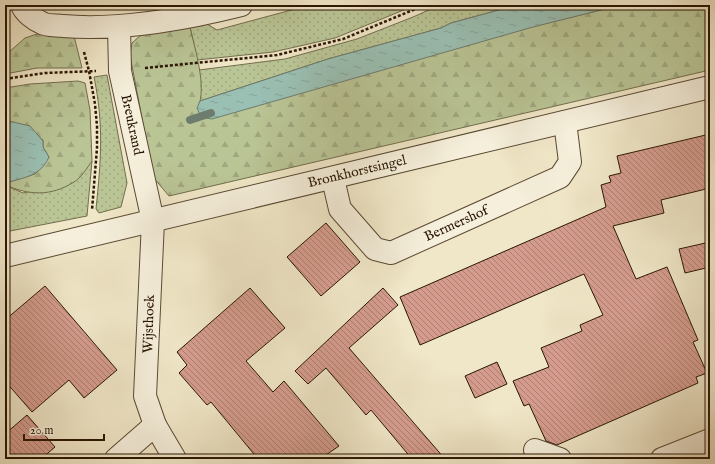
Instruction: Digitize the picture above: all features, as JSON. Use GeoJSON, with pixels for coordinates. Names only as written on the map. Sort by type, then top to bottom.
{"type":"FeatureCollection","features":[{"type":"Feature","properties":{"kind":"street"},"geometry":{"type":"LineString","coordinates":[[22,5],[24,10],[42,24],[76,27],[119,27],[213,12],[241,5]]}},
{"type":"Feature","properties":{"kind":"street","name":"Breukrand"},"geometry":{"type":"LineString","coordinates":[[119,27],[120,71],[153,221]]}},
{"type":"Feature","properties":{"kind":"street","name":"Bronkhorstsingel"},"geometry":{"type":"LineString","coordinates":[[5,256],[333,179],[710,87]]}},
{"type":"Feature","properties":{"kind":"street","name":"Bermershof"},"geometry":{"type":"LineString","coordinates":[[333,179],[340,209],[375,249],[391,253],[560,177],[570,162],[565,122]]}},
{"type":"Feature","properties":{"kind":"street","name":"Wijsthoek"},"geometry":{"type":"LineString","coordinates":[[153,221],[145,396],[155,425],[175,459]]}},
{"type":"Feature","properties":{"kind":"street"},"geometry":{"type":"LineString","coordinates":[[116,459],[155,425]]}},
{"type":"Feature","properties":{"kind":"street"},"geometry":{"type":"LineString","coordinates":[[662,459],[710,440]]}},
{"type":"Feature","properties":{"kind":"street"},"geometry":{"type":"LineString","coordinates":[[535,450],[560,459]]}},
{"type":"Feature","properties":{"kind":"path"},"geometry":{"type":"LineString","coordinates":[[5,79],[45,73],[120,71],[277,55],[343,39],[425,5]]}},
{"type":"Feature","properties":{"kind":"path"},"geometry":{"type":"LineString","coordinates":[[76,27],[89,71],[96,104],[97,148],[91,207],[99,234]]}},
{"type":"Feature","properties":{"kind":"green space"},"geometry":{"type":"Polygon","coordinates":[[[310,5],[416,5],[335,38],[273,52],[197,60],[190,27],[207,24],[217,30],[310,5]]]}},
{"type":"Feature","properties":{"kind":"green space"},"geometry":{"type":"Polygon","coordinates":[[[440,5],[525,5],[510,7],[451,23],[441,28],[328,59],[200,101],[199,70],[285,59],[357,39],[440,5]]]}},
{"type":"Feature","properties":{"kind":"green space"},"geometry":{"type":"Polygon","coordinates":[[[621,5],[710,5],[710,70],[169,196],[153,177],[130,55],[132,43],[142,34],[190,27],[201,79],[198,108],[621,5]]]}},
{"type":"Feature","properties":{"kind":"green space"},"geometry":{"type":"Polygon","coordinates":[[[40,33],[74,36],[82,68],[37,68],[5,74],[5,53],[8,53],[25,38],[40,33]]]}},
{"type":"Feature","properties":{"kind":"green space"},"geometry":{"type":"Polygon","coordinates":[[[107,75],[127,183],[121,207],[99,213],[96,209],[101,143],[99,111],[94,77],[107,75]]]}},
{"type":"Feature","properties":{"kind":"green space"},"geometry":{"type":"Polygon","coordinates":[[[78,81],[85,83],[90,110],[92,161],[88,167],[74,182],[65,187],[48,192],[40,193],[23,191],[5,185],[5,183],[35,174],[49,157],[43,147],[43,140],[13,122],[5,122],[5,88],[30,84],[78,81]]]}},
{"type":"Feature","properties":{"kind":"green space"},"geometry":{"type":"Polygon","coordinates":[[[92,161],[87,216],[5,232],[5,185],[23,193],[74,182],[92,161]]]}},
{"type":"Feature","properties":{"kind":"water"},"geometry":{"type":"Polygon","coordinates":[[[525,5],[621,5],[533,27],[212,119],[201,117],[197,108],[200,101],[328,59],[441,28],[451,23],[510,7],[525,5]]]}},
{"type":"Feature","properties":{"kind":"water"},"geometry":{"type":"Polygon","coordinates":[[[5,122],[13,122],[30,126],[43,141],[43,147],[49,157],[41,168],[31,175],[5,183],[5,122]]]}},
{"type":"Feature","properties":{"kind":"building"},"geometry":{"type":"Polygon","coordinates":[[[710,134],[710,188],[661,200],[664,213],[613,226],[636,279],[667,267],[698,340],[693,342],[707,373],[696,377],[698,383],[557,445],[546,441],[529,404],[524,406],[513,381],[549,367],[541,348],[582,331],[580,325],[603,315],[584,274],[420,345],[400,297],[606,207],[601,185],[611,182],[609,176],[621,173],[617,156],[710,134]]]}},
{"type":"Feature","properties":{"kind":"building"},"geometry":{"type":"Polygon","coordinates":[[[326,223],[360,262],[321,296],[287,257],[326,223]]]}},
{"type":"Feature","properties":{"kind":"building"},"geometry":{"type":"Polygon","coordinates":[[[710,242],[710,267],[685,273],[679,249],[710,242]]]}},
{"type":"Feature","properties":{"kind":"building"},"geometry":{"type":"Polygon","coordinates":[[[45,286],[117,370],[84,398],[69,380],[32,412],[5,381],[5,320],[45,286]]]}},
{"type":"Feature","properties":{"kind":"building"},"geometry":{"type":"Polygon","coordinates":[[[250,288],[285,328],[246,361],[273,392],[284,381],[339,446],[320,459],[258,459],[211,402],[207,405],[179,373],[187,365],[177,352],[250,288]]]}},
{"type":"Feature","properties":{"kind":"building"},"geometry":{"type":"Polygon","coordinates":[[[383,288],[398,305],[349,348],[445,459],[412,459],[371,410],[366,415],[326,368],[308,384],[295,371],[383,288]]]}},
{"type":"Feature","properties":{"kind":"building"},"geometry":{"type":"Polygon","coordinates":[[[497,362],[507,384],[475,398],[465,376],[497,362]]]}},
{"type":"Feature","properties":{"kind":"building"},"geometry":{"type":"Polygon","coordinates":[[[27,415],[55,447],[41,459],[5,459],[5,434],[27,415]]]}},
{"type":"Feature","properties":{"kind":"waterway"},"geometry":{"type":"LineString","coordinates":[[190,120],[211,113]]}}]}
